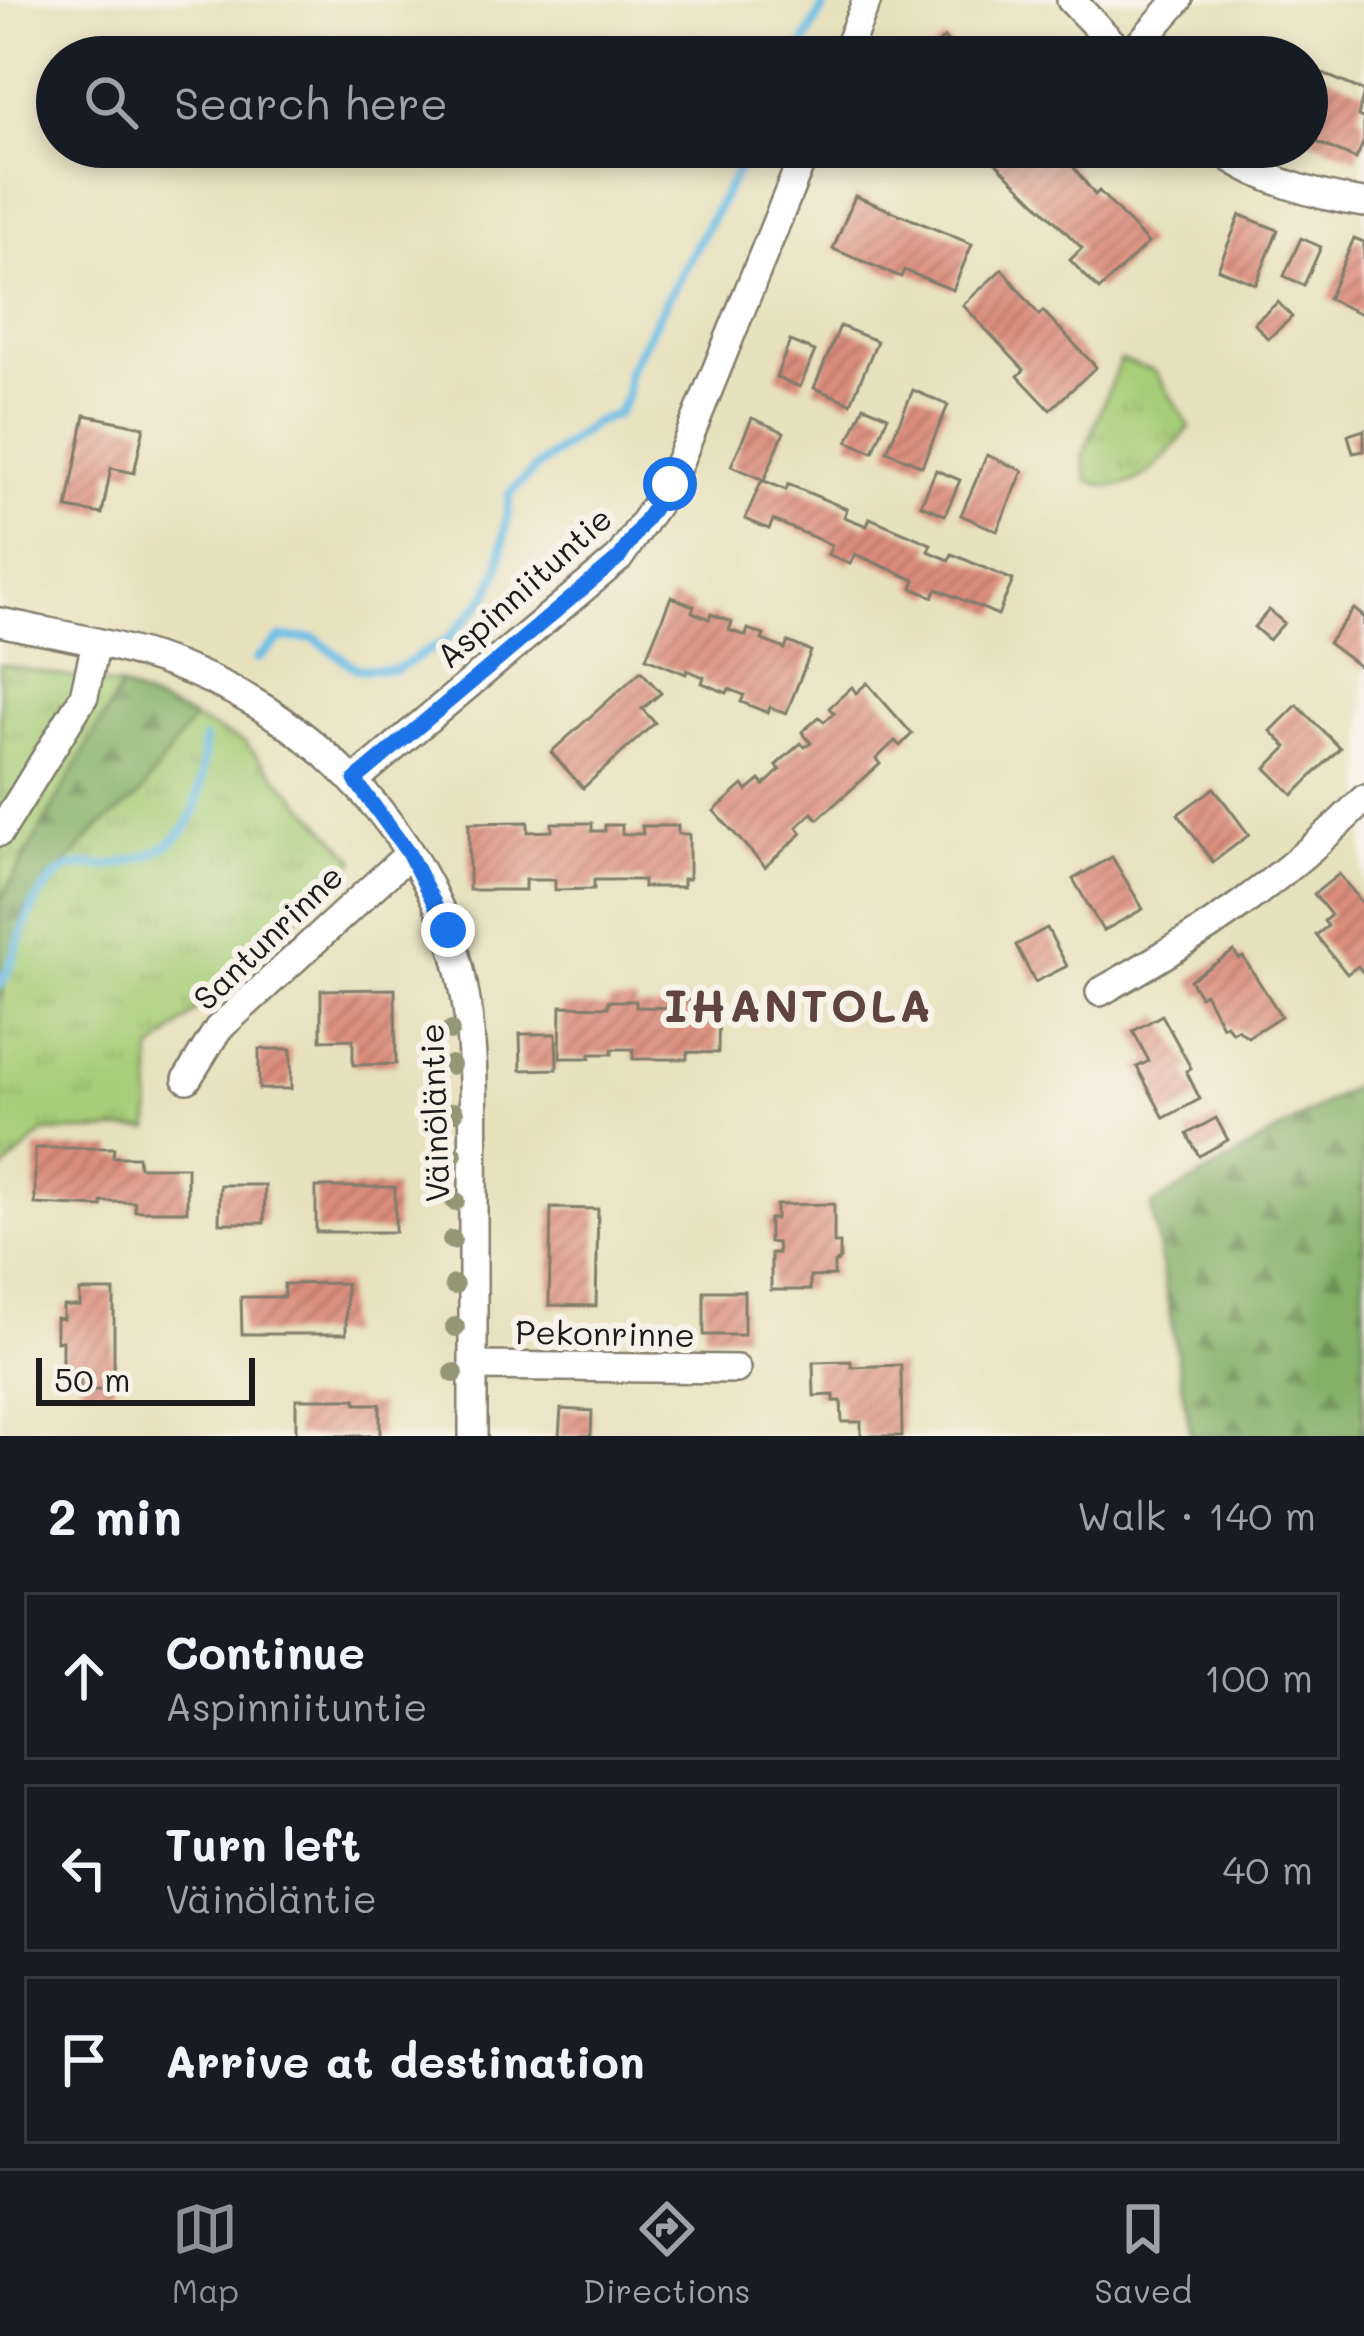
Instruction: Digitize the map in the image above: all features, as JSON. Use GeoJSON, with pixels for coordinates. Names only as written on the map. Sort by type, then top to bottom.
{"type":"FeatureCollection","features":[{"type":"Feature","properties":{"kind":"street"},"geometry":{"type":"LineString","coordinates":[[852,36],[867,0]]}},
{"type":"Feature","properties":{"kind":"street"},"geometry":{"type":"LineString","coordinates":[[1071,0],[1106,36]]}},
{"type":"Feature","properties":{"kind":"street"},"geometry":{"type":"LineString","coordinates":[[1146,36],[1178,0]]}},
{"type":"Feature","properties":{"kind":"street","name":"Aspinniituntie"},"geometry":{"type":"LineString","coordinates":[[355,780],[619,558],[649,518],[670,484],[798,168]]}},
{"type":"Feature","properties":{"kind":"street"},"geometry":{"type":"LineString","coordinates":[[1254,168],[1300,188],[1364,203]]}},
{"type":"Feature","properties":{"kind":"street","name":"Väinöläntie"},"geometry":{"type":"LineString","coordinates":[[0,622],[193,671],[276,715],[355,780],[409,854],[448,930],[465,1005],[474,1088],[473,1436]]}},
{"type":"Feature","properties":{"kind":"street"},"geometry":{"type":"LineString","coordinates":[[0,832],[84,696],[96,643]]}},
{"type":"Feature","properties":{"kind":"street"},"geometry":{"type":"LineString","coordinates":[[1100,992],[1200,936],[1270,885],[1364,799]]}},
{"type":"Feature","properties":{"kind":"street","name":"Santunrinne"},"geometry":{"type":"LineString","coordinates":[[187,1079],[218,1029],[409,854]]}},
{"type":"Feature","properties":{"kind":"street","name":"Pekonrinne"},"geometry":{"type":"LineString","coordinates":[[473,1366],[736,1370]]}},
{"type":"Feature","properties":{"kind":"green space"},"geometry":{"type":"Polygon","coordinates":[[[1120,360],[1155,371],[1190,427],[1146,475],[1120,486],[1104,485],[1087,480],[1083,456],[1120,360]]]}},
{"type":"Feature","properties":{"kind":"green space"},"geometry":{"type":"Polygon","coordinates":[[[0,664],[121,687],[244,742],[356,860],[151,1053],[150,1129],[44,1132],[0,1173],[0,664]]]}},
{"type":"Feature","properties":{"kind":"green space"},"geometry":{"type":"Polygon","coordinates":[[[121,687],[193,718],[139,796],[98,828],[25,909],[0,1002],[0,901],[121,687]]]}},
{"type":"Feature","properties":{"kind":"green space"},"geometry":{"type":"Polygon","coordinates":[[[1364,1076],[1364,1436],[1191,1436],[1151,1206],[1364,1076]]]}},
{"type":"Feature","properties":{"kind":"building"},"geometry":{"type":"Polygon","coordinates":[[[1328,76],[1364,91],[1358,116],[1364,119],[1364,141],[1356,159],[1328,147],[1328,76]]]}},
{"type":"Feature","properties":{"kind":"building"},"geometry":{"type":"Polygon","coordinates":[[[1001,168],[1074,168],[1095,195],[1099,191],[1148,243],[1099,290],[1070,260],[1082,248],[1001,168]]]}},
{"type":"Feature","properties":{"kind":"building"},"geometry":{"type":"Polygon","coordinates":[[[855,196],[972,244],[953,290],[904,270],[901,277],[833,249],[855,196]]]}},
{"type":"Feature","properties":{"kind":"building"},"geometry":{"type":"Polygon","coordinates":[[[1240,215],[1278,230],[1256,284],[1218,269],[1240,215]]]}},
{"type":"Feature","properties":{"kind":"building"},"geometry":{"type":"Polygon","coordinates":[[[1301,238],[1321,247],[1304,285],[1284,276],[1301,238]]]}},
{"type":"Feature","properties":{"kind":"building"},"geometry":{"type":"Polygon","coordinates":[[[1354,238],[1364,242],[1364,315],[1328,299],[1354,238]]]}},
{"type":"Feature","properties":{"kind":"building"},"geometry":{"type":"Polygon","coordinates":[[[1002,269],[1039,315],[1043,311],[1096,367],[1050,410],[1018,376],[1024,370],[963,305],[1002,269]]]}},
{"type":"Feature","properties":{"kind":"building"},"geometry":{"type":"Polygon","coordinates":[[[1278,302],[1292,317],[1268,339],[1254,323],[1278,302]]]}},
{"type":"Feature","properties":{"kind":"building"},"geometry":{"type":"Polygon","coordinates":[[[840,326],[877,341],[851,403],[814,388],[840,326]]]}},
{"type":"Feature","properties":{"kind":"building"},"geometry":{"type":"Polygon","coordinates":[[[790,341],[815,351],[800,387],[776,377],[790,341]]]}},
{"type":"Feature","properties":{"kind":"building"},"geometry":{"type":"Polygon","coordinates":[[[913,390],[948,405],[922,466],[887,451],[913,390]]]}},
{"type":"Feature","properties":{"kind":"building"},"geometry":{"type":"Polygon","coordinates":[[[864,406],[888,416],[873,452],[848,442],[864,406]]]}},
{"type":"Feature","properties":{"kind":"building"},"geometry":{"type":"Polygon","coordinates":[[[85,415],[144,427],[134,473],[111,468],[102,514],[67,508],[85,415]]]}},
{"type":"Feature","properties":{"kind":"building"},"geometry":{"type":"Polygon","coordinates":[[[752,418],[784,432],[764,480],[731,466],[752,418]]]}},
{"type":"Feature","properties":{"kind":"building"},"geometry":{"type":"Polygon","coordinates":[[[1364,430],[1364,451],[1353,453],[1348,435],[1364,430]]]}},
{"type":"Feature","properties":{"kind":"building"},"geometry":{"type":"Polygon","coordinates":[[[987,455],[1023,471],[997,531],[961,515],[987,455]]]}},
{"type":"Feature","properties":{"kind":"building"},"geometry":{"type":"Polygon","coordinates":[[[936,470],[960,480],[945,515],[921,505],[936,470]]]}},
{"type":"Feature","properties":{"kind":"building"},"geometry":{"type":"Polygon","coordinates":[[[762,480],[786,490],[788,484],[847,509],[844,517],[867,526],[870,518],[931,544],[928,551],[949,560],[952,554],[1013,580],[998,615],[937,589],[933,597],[912,588],[915,580],[855,554],[850,564],[828,554],[832,545],[773,520],[769,529],[745,519],[762,480]]]}},
{"type":"Feature","properties":{"kind":"building"},"geometry":{"type":"Polygon","coordinates":[[[671,597],[694,606],[692,612],[709,619],[711,614],[732,622],[729,630],[746,636],[748,629],[785,649],[788,642],[811,651],[786,714],[770,707],[768,713],[741,702],[744,695],[729,689],[727,693],[702,683],[704,677],[646,658],[671,597]]]}},
{"type":"Feature","properties":{"kind":"building"},"geometry":{"type":"Polygon","coordinates":[[[1354,609],[1364,617],[1364,670],[1328,643],[1354,609]]]}},
{"type":"Feature","properties":{"kind":"building"},"geometry":{"type":"Polygon","coordinates":[[[1269,610],[1284,623],[1269,640],[1254,627],[1269,610]]]}},
{"type":"Feature","properties":{"kind":"building"},"geometry":{"type":"Polygon","coordinates":[[[641,671],[661,693],[642,709],[655,723],[583,788],[551,752],[641,671]]]}},
{"type":"Feature","properties":{"kind":"building"},"geometry":{"type":"Polygon","coordinates":[[[867,683],[912,734],[900,746],[895,741],[876,759],[880,764],[818,819],[812,813],[797,827],[802,833],[765,867],[714,811],[743,785],[747,791],[760,780],[764,785],[780,770],[776,765],[801,743],[805,747],[811,743],[802,732],[819,717],[824,722],[834,713],[829,708],[852,687],[856,693],[867,683]]]}},
{"type":"Feature","properties":{"kind":"building"},"geometry":{"type":"Polygon","coordinates":[[[1297,705],[1340,748],[1293,795],[1266,768],[1287,747],[1271,731],[1297,705]]]}},
{"type":"Feature","properties":{"kind":"building"},"geometry":{"type":"Polygon","coordinates":[[[1214,788],[1249,835],[1213,862],[1178,814],[1214,788]]]}},
{"type":"Feature","properties":{"kind":"building"},"geometry":{"type":"Polygon","coordinates":[[[528,822],[528,832],[552,831],[552,823],[592,823],[592,831],[622,825],[622,834],[643,834],[642,826],[678,826],[678,834],[689,834],[689,879],[683,879],[683,887],[643,887],[643,880],[594,880],[594,889],[555,890],[555,880],[525,880],[525,890],[469,890],[469,823],[528,822]]]}},
{"type":"Feature","properties":{"kind":"building"},"geometry":{"type":"Polygon","coordinates":[[[1112,857],[1143,909],[1103,931],[1073,879],[1112,857]]]}},
{"type":"Feature","properties":{"kind":"building"},"geometry":{"type":"Polygon","coordinates":[[[1339,874],[1364,905],[1364,974],[1358,966],[1347,974],[1316,935],[1328,926],[1324,921],[1331,915],[1314,894],[1339,874]]]}},
{"type":"Feature","properties":{"kind":"building"},"geometry":{"type":"Polygon","coordinates":[[[1047,928],[1067,966],[1035,982],[1016,945],[1047,928]]]}},
{"type":"Feature","properties":{"kind":"building"},"geometry":{"type":"Polygon","coordinates":[[[1234,951],[1239,959],[1243,957],[1281,1016],[1248,1037],[1222,1026],[1205,993],[1200,996],[1190,980],[1234,951]]]}},
{"type":"Feature","properties":{"kind":"building"},"geometry":{"type":"Polygon","coordinates":[[[395,989],[396,1064],[353,1065],[353,1039],[321,1040],[321,990],[395,989]]]}},
{"type":"Feature","properties":{"kind":"building"},"geometry":{"type":"Polygon","coordinates":[[[681,1000],[719,1001],[718,1053],[687,1052],[687,1059],[633,1059],[633,1049],[612,1049],[612,1054],[590,1054],[590,1058],[560,1058],[561,1006],[608,1007],[608,1001],[636,1001],[636,1007],[681,1008],[681,1000]]]}},
{"type":"Feature","properties":{"kind":"building"},"geometry":{"type":"Polygon","coordinates":[[[1162,1015],[1191,1068],[1186,1071],[1200,1099],[1164,1118],[1137,1067],[1149,1061],[1133,1031],[1162,1015]]]}},
{"type":"Feature","properties":{"kind":"building"},"geometry":{"type":"Polygon","coordinates":[[[520,1034],[556,1034],[557,1069],[521,1070],[520,1034]]]}},
{"type":"Feature","properties":{"kind":"building"},"geometry":{"type":"Polygon","coordinates":[[[259,1049],[291,1049],[291,1089],[259,1089],[259,1049]]]}},
{"type":"Feature","properties":{"kind":"building"},"geometry":{"type":"Polygon","coordinates":[[[1216,1118],[1228,1140],[1199,1156],[1187,1134],[1216,1118]]]}},
{"type":"Feature","properties":{"kind":"building"},"geometry":{"type":"Polygon","coordinates":[[[35,1148],[114,1148],[113,1157],[138,1157],[139,1167],[187,1167],[187,1211],[135,1211],[135,1202],[102,1202],[102,1207],[35,1204],[35,1148]]]}},
{"type":"Feature","properties":{"kind":"building"},"geometry":{"type":"Polygon","coordinates":[[[220,1185],[265,1185],[264,1223],[219,1223],[220,1185]]]}},
{"type":"Feature","properties":{"kind":"building"},"geometry":{"type":"Polygon","coordinates":[[[316,1187],[395,1187],[395,1232],[316,1232],[316,1187]]]}},
{"type":"Feature","properties":{"kind":"building"},"geometry":{"type":"Polygon","coordinates":[[[834,1204],[834,1243],[840,1243],[840,1259],[834,1264],[834,1276],[810,1277],[810,1290],[771,1290],[771,1253],[778,1253],[777,1243],[769,1242],[769,1219],[776,1219],[776,1205],[834,1204]]]}},
{"type":"Feature","properties":{"kind":"building"},"geometry":{"type":"Polygon","coordinates":[[[551,1208],[598,1209],[596,1306],[549,1305],[551,1208]]]}},
{"type":"Feature","properties":{"kind":"building"},"geometry":{"type":"Polygon","coordinates":[[[346,1283],[346,1334],[242,1334],[241,1297],[284,1297],[284,1284],[346,1283]]]}},
{"type":"Feature","properties":{"kind":"building"},"geometry":{"type":"Polygon","coordinates":[[[80,1291],[114,1291],[114,1390],[80,1390],[80,1370],[62,1370],[56,1318],[63,1319],[63,1306],[80,1306],[80,1291]]]}},
{"type":"Feature","properties":{"kind":"building"},"geometry":{"type":"Polygon","coordinates":[[[704,1291],[744,1291],[744,1335],[704,1335],[704,1291]]]}},
{"type":"Feature","properties":{"kind":"building"},"geometry":{"type":"Polygon","coordinates":[[[851,1361],[851,1367],[901,1365],[902,1436],[861,1436],[861,1422],[842,1422],[841,1401],[834,1401],[834,1395],[814,1396],[813,1362],[851,1361]]]}},
{"type":"Feature","properties":{"kind":"building"},"geometry":{"type":"Polygon","coordinates":[[[296,1399],[380,1404],[380,1436],[296,1436],[296,1399]]]}},
{"type":"Feature","properties":{"kind":"building"},"geometry":{"type":"Polygon","coordinates":[[[561,1409],[592,1411],[591,1436],[559,1436],[561,1409]]]}},
{"type":"Feature","properties":{"kind":"waterway"},"geometry":{"type":"LineString","coordinates":[[808,36],[827,0]]}},
{"type":"Feature","properties":{"kind":"waterway"},"geometry":{"type":"LineString","coordinates":[[257,659],[281,638],[314,638],[357,669],[395,670],[447,640],[487,596],[499,570],[510,493],[594,423],[617,414],[627,396],[628,372],[739,168]]}},
{"type":"Feature","properties":{"kind":"waterway"},"geometry":{"type":"LineString","coordinates":[[0,985],[30,911],[63,871],[79,865],[127,862],[178,837],[195,810],[204,740]]}},
{"type":"Feature","properties":{"kind":"district","name":"IHANTOLA"},"geometry":{"type":"Point","coordinates":[799,1004]}},
{"type":"Feature","properties":{"kind":"route"},"geometry":{"type":"LineString","coordinates":[[448,930],[409,854],[355,780],[619,558],[670,484]]}}]}
